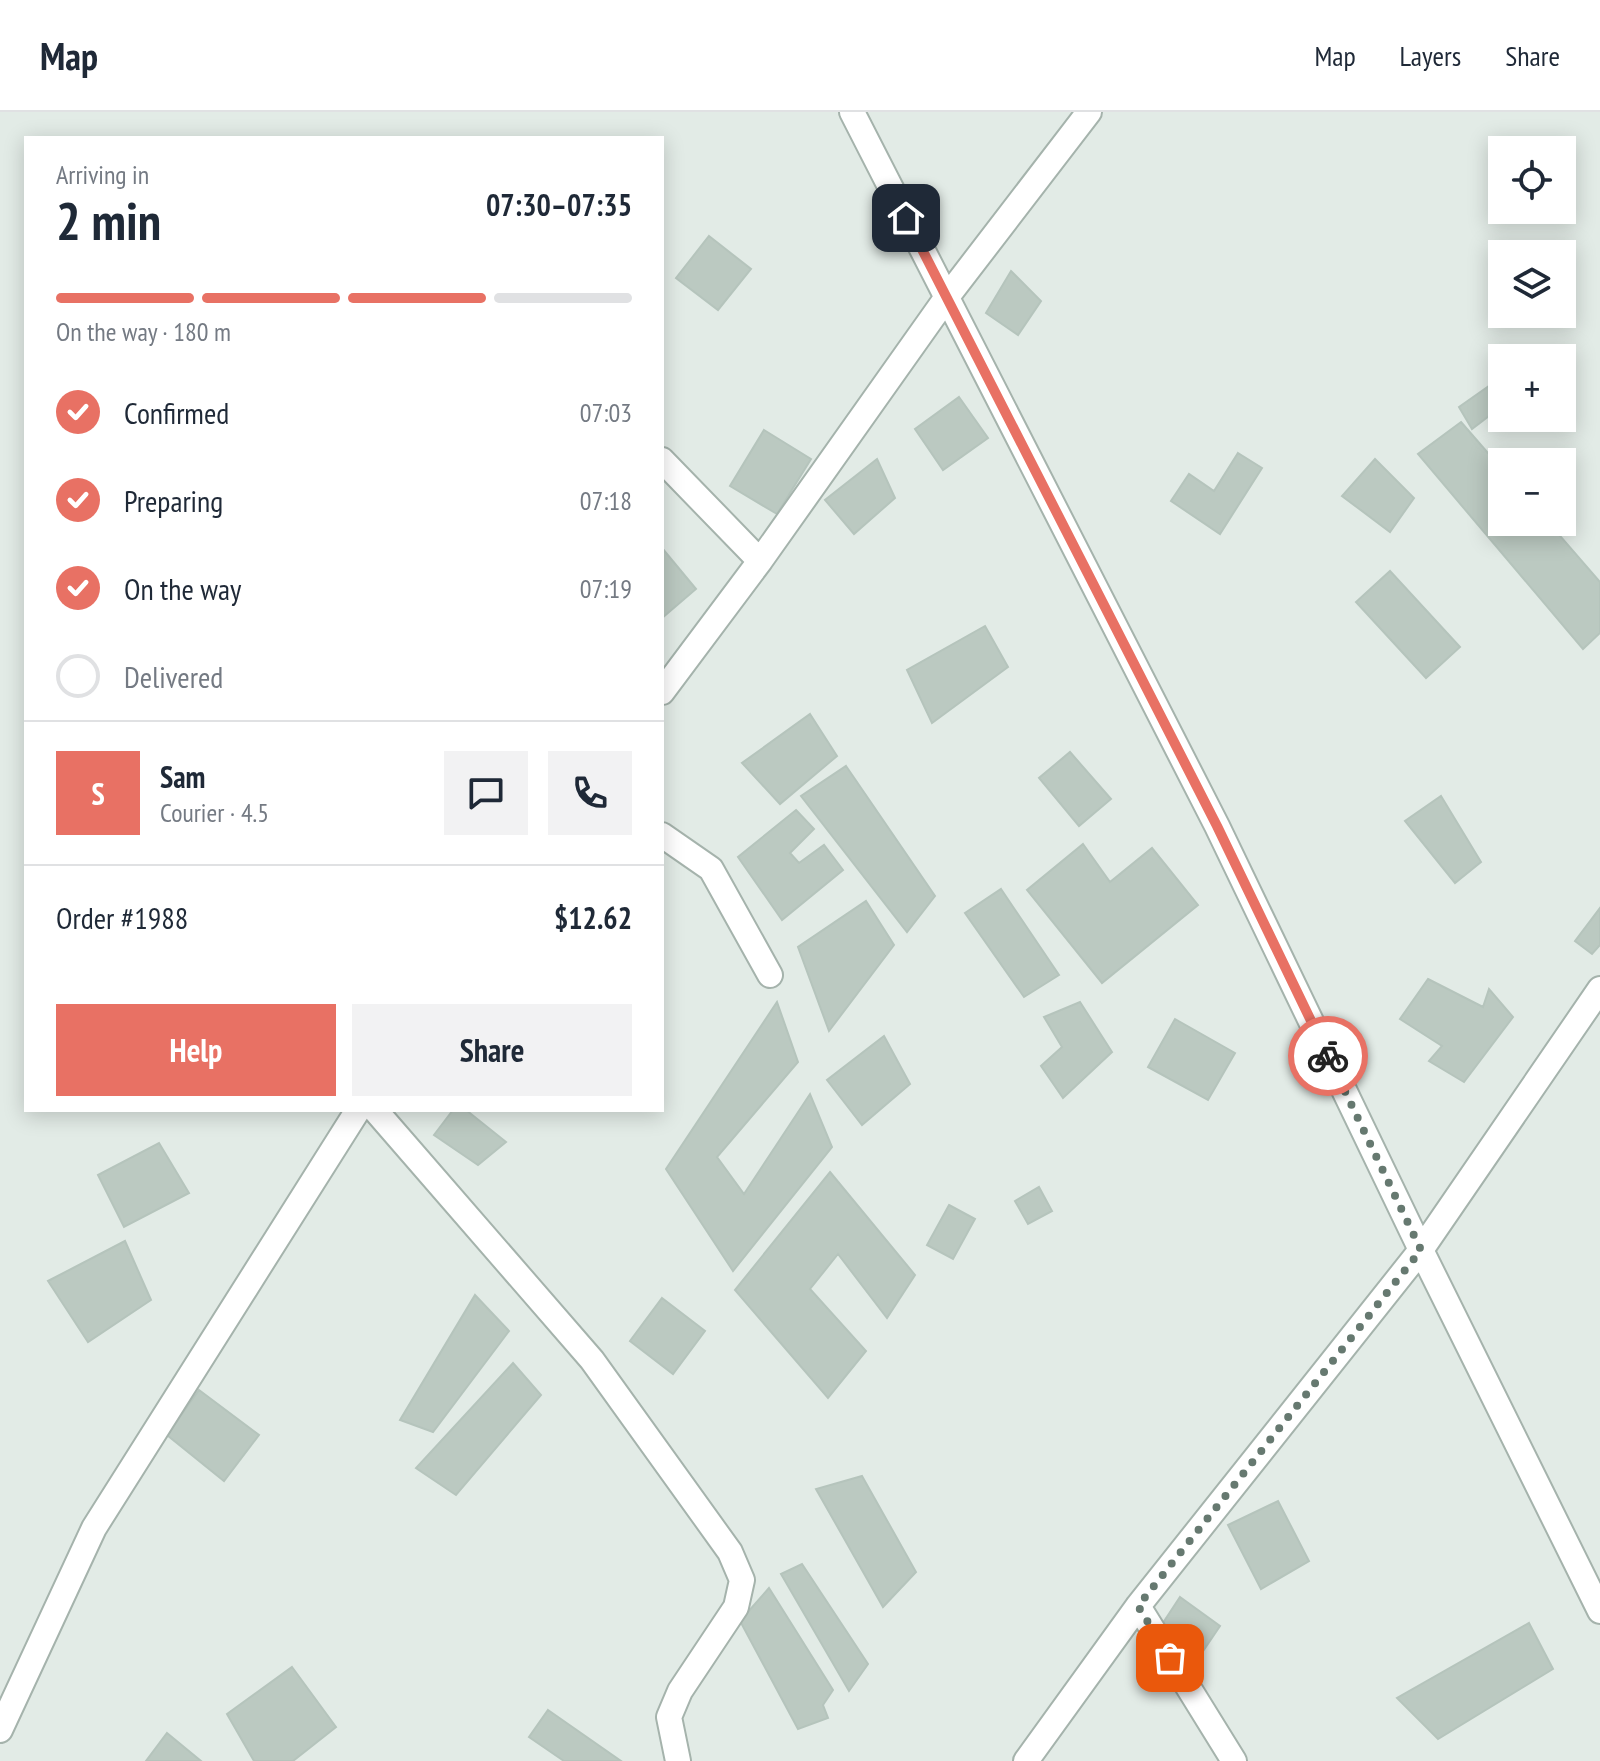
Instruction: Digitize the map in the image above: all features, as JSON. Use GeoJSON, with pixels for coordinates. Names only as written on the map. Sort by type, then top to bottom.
{"type":"FeatureCollection","features":[{"type":"Feature","properties":{"kind":"street"},"geometry":{"type":"LineString","coordinates":[[852,112],[1217,826],[1421,1250],[1600,1611]]}},
{"type":"Feature","properties":{"kind":"street"},"geometry":{"type":"LineString","coordinates":[[664,689],[760,561],[947,297],[1089,112]]}},
{"type":"Feature","properties":{"kind":"street"},"geometry":{"type":"LineString","coordinates":[[664,462],[760,561]]}},
{"type":"Feature","properties":{"kind":"street"},"geometry":{"type":"LineString","coordinates":[[664,836],[711,869],[770,975]]}},
{"type":"Feature","properties":{"kind":"street"},"geometry":{"type":"LineString","coordinates":[[1026,1761],[1138,1606],[1421,1250],[1600,989]]}},
{"type":"Feature","properties":{"kind":"street"},"geometry":{"type":"LineString","coordinates":[[0,1730],[94,1528],[357,1112]]}},
{"type":"Feature","properties":{"kind":"street"},"geometry":{"type":"LineString","coordinates":[[377,1112],[592,1360],[730,1552],[742,1580],[736,1607],[680,1691],[669,1717],[678,1761]]}},
{"type":"Feature","properties":{"kind":"street"},"geometry":{"type":"LineString","coordinates":[[1138,1606],[1234,1761]]}},
{"type":"Feature","properties":{"kind":"building"},"geometry":{"type":"Polygon","coordinates":[[[709,236],[751,269],[718,310],[676,278],[709,236]]]}},
{"type":"Feature","properties":{"kind":"building"},"geometry":{"type":"Polygon","coordinates":[[[1011,271],[1041,301],[1018,335],[986,313],[1011,271]]]}},
{"type":"Feature","properties":{"kind":"building"},"geometry":{"type":"Polygon","coordinates":[[[1488,387],[1488,417],[1472,429],[1459,407],[1488,387]]]}},
{"type":"Feature","properties":{"kind":"building"},"geometry":{"type":"Polygon","coordinates":[[[959,397],[988,438],[943,470],[915,429],[959,397]]]}},
{"type":"Feature","properties":{"kind":"building"},"geometry":{"type":"Polygon","coordinates":[[[1461,422],[1488,453],[1488,536],[1560,536],[1600,582],[1600,633],[1583,649],[1418,454],[1461,422]]]}},
{"type":"Feature","properties":{"kind":"building"},"geometry":{"type":"Polygon","coordinates":[[[764,430],[811,459],[777,514],[730,486],[764,430]]]}},
{"type":"Feature","properties":{"kind":"building"},"geometry":{"type":"Polygon","coordinates":[[[1238,453],[1262,468],[1220,534],[1171,501],[1189,474],[1214,491],[1238,453]]]}},
{"type":"Feature","properties":{"kind":"building"},"geometry":{"type":"Polygon","coordinates":[[[877,459],[895,498],[854,534],[825,500],[877,459]]]}},
{"type":"Feature","properties":{"kind":"building"},"geometry":{"type":"Polygon","coordinates":[[[1375,459],[1414,498],[1390,532],[1342,496],[1375,459]]]}},
{"type":"Feature","properties":{"kind":"building"},"geometry":{"type":"Polygon","coordinates":[[[664,550],[696,589],[664,616],[664,550]]]}},
{"type":"Feature","properties":{"kind":"building"},"geometry":{"type":"Polygon","coordinates":[[[1390,571],[1460,647],[1426,678],[1356,602],[1390,571]]]}},
{"type":"Feature","properties":{"kind":"building"},"geometry":{"type":"Polygon","coordinates":[[[985,626],[1008,667],[932,723],[907,670],[985,626]]]}},
{"type":"Feature","properties":{"kind":"building"},"geometry":{"type":"Polygon","coordinates":[[[810,714],[837,756],[780,804],[742,763],[810,714]]]}},
{"type":"Feature","properties":{"kind":"building"},"geometry":{"type":"Polygon","coordinates":[[[1070,752],[1111,799],[1079,826],[1039,778],[1070,752]]]}},
{"type":"Feature","properties":{"kind":"building"},"geometry":{"type":"Polygon","coordinates":[[[846,766],[935,896],[907,932],[801,796],[846,766]]]}},
{"type":"Feature","properties":{"kind":"building"},"geometry":{"type":"Polygon","coordinates":[[[1441,796],[1481,862],[1455,883],[1405,821],[1441,796]]]}},
{"type":"Feature","properties":{"kind":"building"},"geometry":{"type":"Polygon","coordinates":[[[796,810],[814,829],[790,853],[799,863],[824,845],[843,870],[782,920],[738,857],[796,810]]]}},
{"type":"Feature","properties":{"kind":"building"},"geometry":{"type":"Polygon","coordinates":[[[1083,844],[1110,882],[1152,848],[1198,905],[1102,983],[1027,890],[1083,844]]]}},
{"type":"Feature","properties":{"kind":"building"},"geometry":{"type":"Polygon","coordinates":[[[1001,889],[1059,975],[1024,997],[965,913],[1001,889]]]}},
{"type":"Feature","properties":{"kind":"building"},"geometry":{"type":"Polygon","coordinates":[[[866,901],[894,945],[829,1031],[798,947],[866,901]]]}},
{"type":"Feature","properties":{"kind":"building"},"geometry":{"type":"Polygon","coordinates":[[[1600,908],[1600,945],[1592,954],[1575,941],[1600,908]]]}},
{"type":"Feature","properties":{"kind":"building"},"geometry":{"type":"Polygon","coordinates":[[[1428,979],[1483,1007],[1489,989],[1513,1017],[1464,1082],[1429,1061],[1442,1046],[1400,1019],[1428,979]]]}},
{"type":"Feature","properties":{"kind":"building"},"geometry":{"type":"Polygon","coordinates":[[[777,1002],[798,1062],[717,1157],[744,1194],[810,1094],[832,1147],[733,1271],[666,1169],[777,1002]]]}},
{"type":"Feature","properties":{"kind":"building"},"geometry":{"type":"Polygon","coordinates":[[[1080,1002],[1112,1052],[1063,1098],[1041,1066],[1062,1047],[1044,1017],[1080,1002]]]}},
{"type":"Feature","properties":{"kind":"building"},"geometry":{"type":"Polygon","coordinates":[[[1175,1019],[1235,1053],[1208,1100],[1148,1067],[1175,1019]]]}},
{"type":"Feature","properties":{"kind":"building"},"geometry":{"type":"Polygon","coordinates":[[[884,1036],[910,1084],[862,1125],[827,1080],[884,1036]]]}},
{"type":"Feature","properties":{"kind":"building"},"geometry":{"type":"Polygon","coordinates":[[[451,1112],[468,1112],[506,1142],[478,1165],[434,1135],[451,1112]]]}},
{"type":"Feature","properties":{"kind":"building"},"geometry":{"type":"Polygon","coordinates":[[[159,1143],[189,1193],[124,1227],[98,1175],[159,1143]]]}},
{"type":"Feature","properties":{"kind":"building"},"geometry":{"type":"Polygon","coordinates":[[[830,1172],[915,1275],[887,1318],[838,1254],[810,1289],[866,1351],[828,1398],[735,1290],[830,1172]]]}},
{"type":"Feature","properties":{"kind":"building"},"geometry":{"type":"Polygon","coordinates":[[[1039,1187],[1052,1211],[1028,1224],[1015,1201],[1039,1187]]]}},
{"type":"Feature","properties":{"kind":"building"},"geometry":{"type":"Polygon","coordinates":[[[949,1205],[975,1219],[953,1259],[927,1245],[949,1205]]]}},
{"type":"Feature","properties":{"kind":"building"},"geometry":{"type":"Polygon","coordinates":[[[125,1241],[151,1300],[88,1342],[48,1281],[125,1241]]]}},
{"type":"Feature","properties":{"kind":"building"},"geometry":{"type":"Polygon","coordinates":[[[475,1295],[509,1331],[433,1432],[400,1420],[475,1295]]]}},
{"type":"Feature","properties":{"kind":"building"},"geometry":{"type":"Polygon","coordinates":[[[662,1298],[705,1331],[673,1374],[630,1341],[662,1298]]]}},
{"type":"Feature","properties":{"kind":"building"},"geometry":{"type":"Polygon","coordinates":[[[513,1363],[541,1395],[456,1495],[416,1468],[513,1363]]]}},
{"type":"Feature","properties":{"kind":"building"},"geometry":{"type":"Polygon","coordinates":[[[199,1390],[259,1435],[224,1481],[167,1435],[199,1390]]]}},
{"type":"Feature","properties":{"kind":"building"},"geometry":{"type":"Polygon","coordinates":[[[862,1476],[916,1572],[883,1607],[816,1489],[862,1476]]]}},
{"type":"Feature","properties":{"kind":"building"},"geometry":{"type":"Polygon","coordinates":[[[1278,1501],[1309,1561],[1261,1589],[1228,1525],[1278,1501]]]}},
{"type":"Feature","properties":{"kind":"building"},"geometry":{"type":"Polygon","coordinates":[[[802,1564],[868,1664],[849,1691],[781,1574],[802,1564]]]}},
{"type":"Feature","properties":{"kind":"building"},"geometry":{"type":"Polygon","coordinates":[[[769,1588],[833,1690],[823,1705],[828,1718],[798,1729],[740,1621],[769,1588]]]}},
{"type":"Feature","properties":{"kind":"building"},"geometry":{"type":"Polygon","coordinates":[[[1180,1597],[1220,1626],[1199,1657],[1159,1629],[1180,1597]]]}},
{"type":"Feature","properties":{"kind":"building"},"geometry":{"type":"Polygon","coordinates":[[[1529,1623],[1553,1669],[1438,1739],[1397,1698],[1529,1623]]]}},
{"type":"Feature","properties":{"kind":"building"},"geometry":{"type":"Polygon","coordinates":[[[292,1667],[336,1727],[293,1761],[254,1761],[227,1714],[292,1667]]]}},
{"type":"Feature","properties":{"kind":"building"},"geometry":{"type":"Polygon","coordinates":[[[548,1710],[621,1761],[564,1761],[529,1737],[548,1710]]]}},
{"type":"Feature","properties":{"kind":"building"},"geometry":{"type":"Polygon","coordinates":[[[167,1733],[201,1761],[146,1761],[167,1733]]]}},
{"type":"Feature","properties":{"kind":"way so far"},"geometry":{"type":"LineString","coordinates":[[1170,1658],[1138,1606],[1421,1250],[1328,1056]]}},
{"type":"Feature","properties":{"kind":"route"},"geometry":{"type":"LineString","coordinates":[[906,218],[1217,826],[1328,1056]]}}]}
